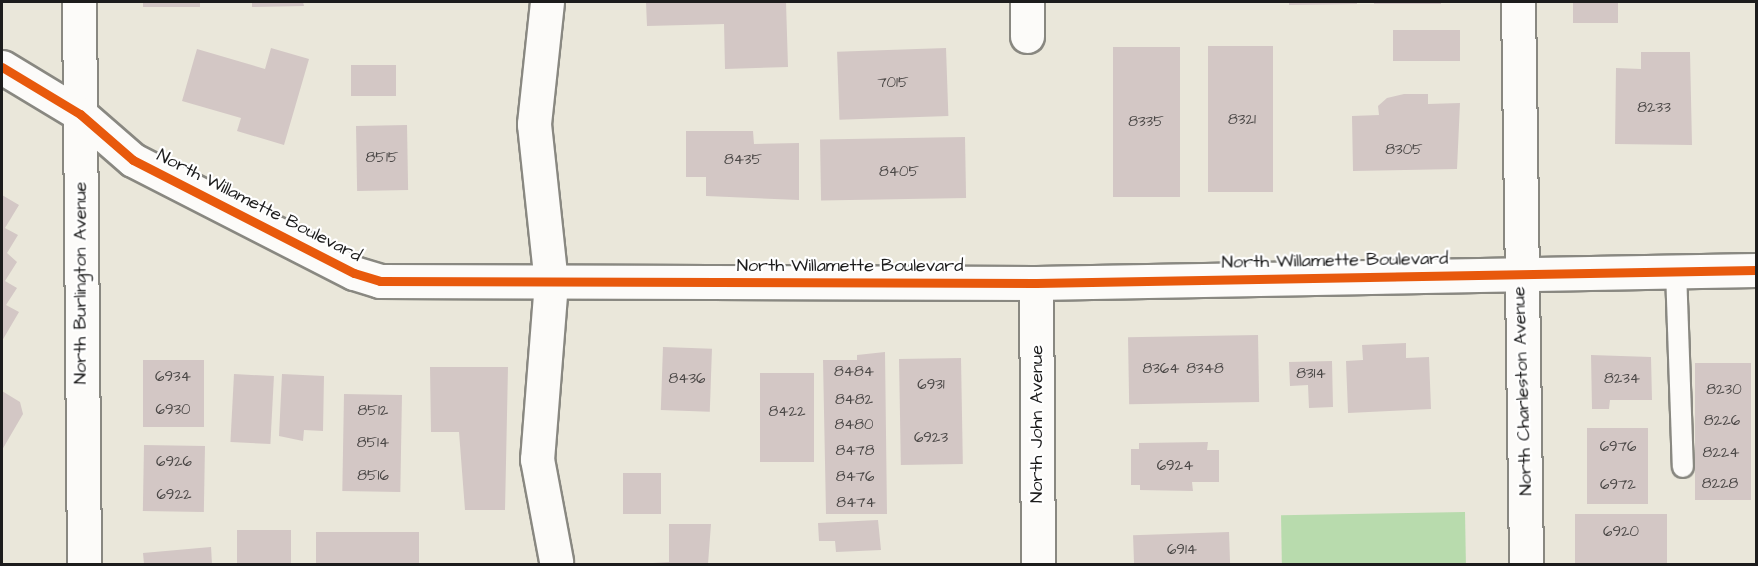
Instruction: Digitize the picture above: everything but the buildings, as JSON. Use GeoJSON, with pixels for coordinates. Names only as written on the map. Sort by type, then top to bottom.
{"type":"FeatureCollection","features":[{"type":"Feature","properties":{"kind":"street","name":"North Burlington Avenue"},"geometry":{"type":"LineString","coordinates":[[79,2],[84,564]]}},
{"type":"Feature","properties":{"kind":"street"},"geometry":{"type":"LineString","coordinates":[[547,2],[534,124],[551,282],[537,459],[556,561]]}},
{"type":"Feature","properties":{"kind":"street"},"geometry":{"type":"LineString","coordinates":[[1027,2],[1027,36]]}},
{"type":"Feature","properties":{"kind":"street","name":"North Charleston Avenue"},"geometry":{"type":"LineString","coordinates":[[1518,2],[1520,274],[1526,564]]}},
{"type":"Feature","properties":{"kind":"street","name":"North Willamette Boulevard"},"geometry":{"type":"LineString","coordinates":[[2,67],[80,114],[133,160],[364,277],[551,282],[1036,283],[1756,270]]}},
{"type":"Feature","properties":{"kind":"street","name":"North John Avenue"},"geometry":{"type":"LineString","coordinates":[[1036,283],[1038,564]]}},
{"type":"Feature","properties":{"kind":"lane"},"geometry":{"type":"LineString","coordinates":[[1677,271],[1683,467]]}},
{"type":"Feature","properties":{"kind":"green space"},"geometry":{"type":"Polygon","coordinates":[[[1465,512],[1466,564],[1282,564],[1281,515],[1465,512]]]}},
{"type":"Feature","properties":{"kind":"cycle path"},"geometry":{"type":"LineString","coordinates":[[2,67],[80,114],[133,160],[354,273],[380,281],[1036,283],[1756,270]]}}]}
